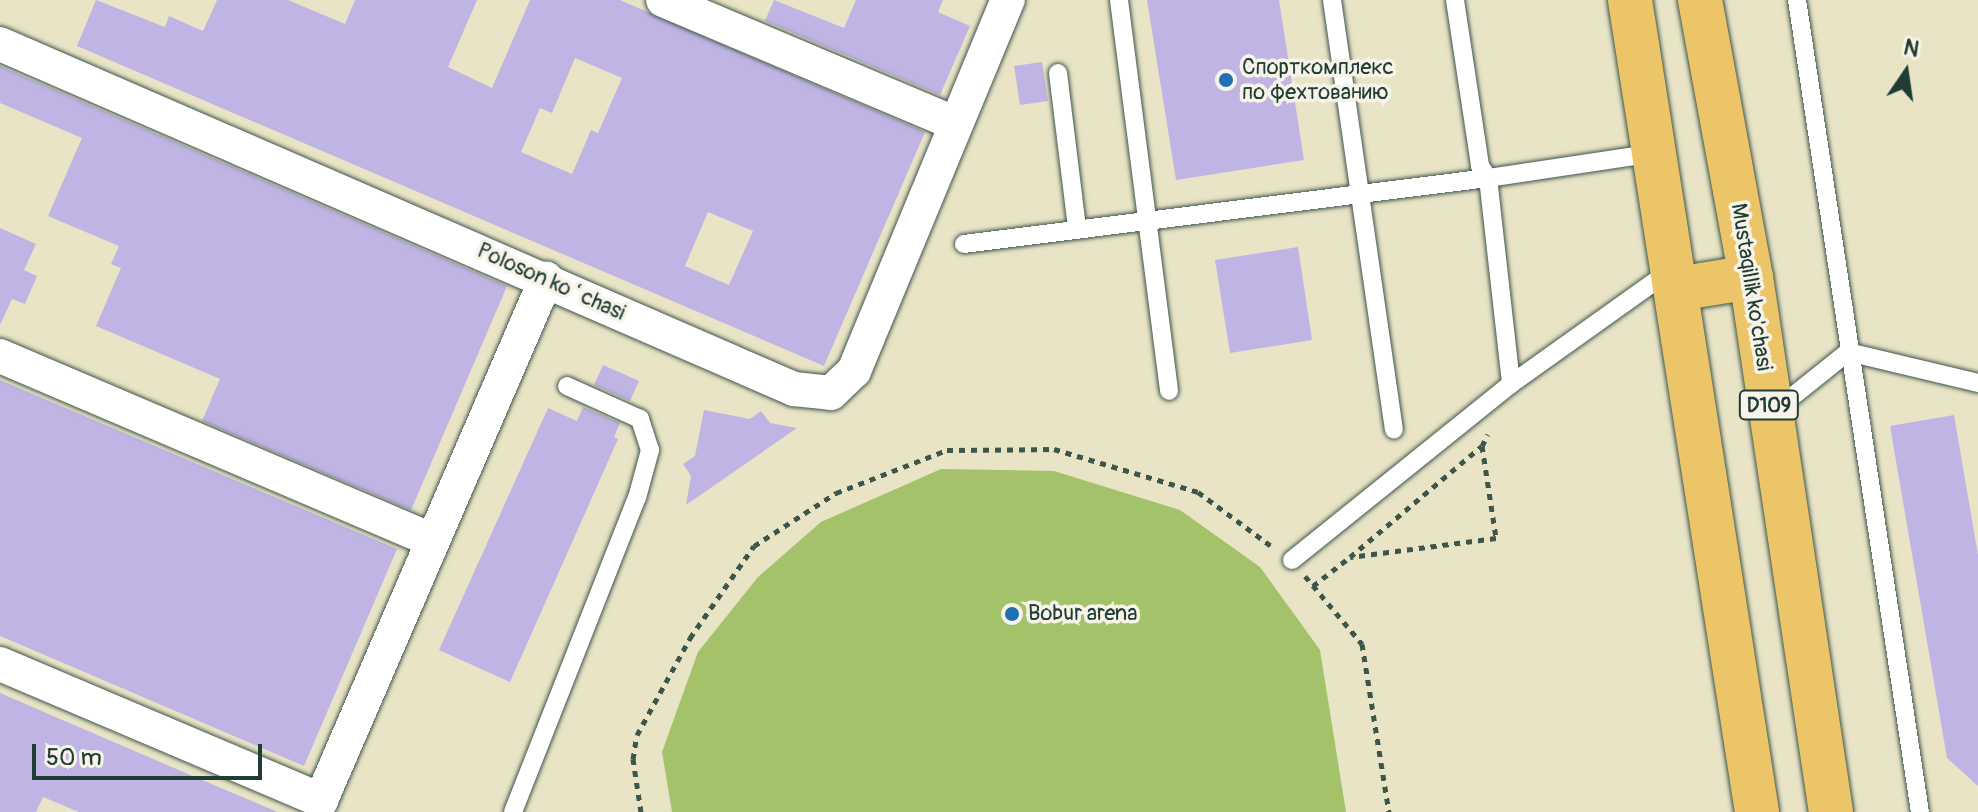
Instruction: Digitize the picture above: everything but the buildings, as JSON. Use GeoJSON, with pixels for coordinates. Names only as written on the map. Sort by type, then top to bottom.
{"type":"FeatureCollection","features":[{"type":"Feature","properties":{"kind":"main road"},"geometry":{"type":"LineString","coordinates":[[1630,0],[1757,812]]}},
{"type":"Feature","properties":{"kind":"main road","name":"Mustaqillik ko'chasi"},"geometry":{"type":"LineString","coordinates":[[1700,0],[1751,277],[1831,812]]}},
{"type":"Feature","properties":{"kind":"main road"},"geometry":{"type":"LineString","coordinates":[[1675,279],[1751,277]]}},
{"type":"Feature","properties":{"kind":"street"},"geometry":{"type":"LineString","coordinates":[[663,0],[954,123]]}},
{"type":"Feature","properties":{"kind":"street","name":"Poloson koʻchasi"},"geometry":{"type":"LineString","coordinates":[[0,44],[794,389],[831,393],[854,371],[954,123],[1008,0]]}},
{"type":"Feature","properties":{"kind":"street"},"geometry":{"type":"LineString","coordinates":[[0,664],[321,800],[546,279]]}},
{"type":"Feature","properties":{"kind":"street"},"geometry":{"type":"LineString","coordinates":[[0,356],[431,540]]}},
{"type":"Feature","properties":{"kind":"lane"},"geometry":{"type":"LineString","coordinates":[[1119,0],[1169,391]]}},
{"type":"Feature","properties":{"kind":"lane"},"geometry":{"type":"LineString","coordinates":[[1332,0],[1394,430]]}},
{"type":"Feature","properties":{"kind":"lane"},"geometry":{"type":"LineString","coordinates":[[1455,0],[1480,166],[1488,178],[1511,384]]}},
{"type":"Feature","properties":{"kind":"lane"},"geometry":{"type":"LineString","coordinates":[[1797,0],[1920,812]]}},
{"type":"Feature","properties":{"kind":"lane"},"geometry":{"type":"LineString","coordinates":[[1058,73],[1077,228]]}},
{"type":"Feature","properties":{"kind":"lane"},"geometry":{"type":"LineString","coordinates":[[964,244],[1488,178],[1655,153]]}},
{"type":"Feature","properties":{"kind":"lane"},"geometry":{"type":"LineString","coordinates":[[1292,560],[1511,384],[1675,279]]}},
{"type":"Feature","properties":{"kind":"lane"},"geometry":{"type":"LineString","coordinates":[[1848,352],[1978,383]]}},
{"type":"Feature","properties":{"kind":"lane"},"geometry":{"type":"LineString","coordinates":[[1771,414],[1848,352]]}},
{"type":"Feature","properties":{"kind":"lane"},"geometry":{"type":"LineString","coordinates":[[513,812],[637,498],[650,450],[640,419],[567,386]]}},
{"type":"Feature","properties":{"kind":"path"},"geometry":{"type":"LineString","coordinates":[[641,812],[633,759],[637,735],[690,638],[754,546],[836,493],[933,455],[999,446],[1069,452],[1198,492],[1292,560],[1362,644],[1389,812]]}},
{"type":"Feature","properties":{"kind":"path"},"geometry":{"type":"LineString","coordinates":[[1313,586],[1482,446],[1496,538],[1350,557]]}},
{"type":"Feature","properties":{"kind":"green space","name":"Bobur arena"},"geometry":{"type":"Polygon","coordinates":[[[941,469],[1054,471],[1180,510],[1260,567],[1320,650],[1346,812],[672,812],[662,752],[698,652],[758,577],[821,522],[941,469]]]}},
{"type":"Feature","properties":{"kind":"place","name":"Спорткомплекс по фехтованию"},"geometry":{"type":"Point","coordinates":[1226,80]}},
{"type":"Feature","properties":{"kind":"place","name":"Bobur arena"},"geometry":{"type":"Point","coordinates":[1012,614]}}]}
